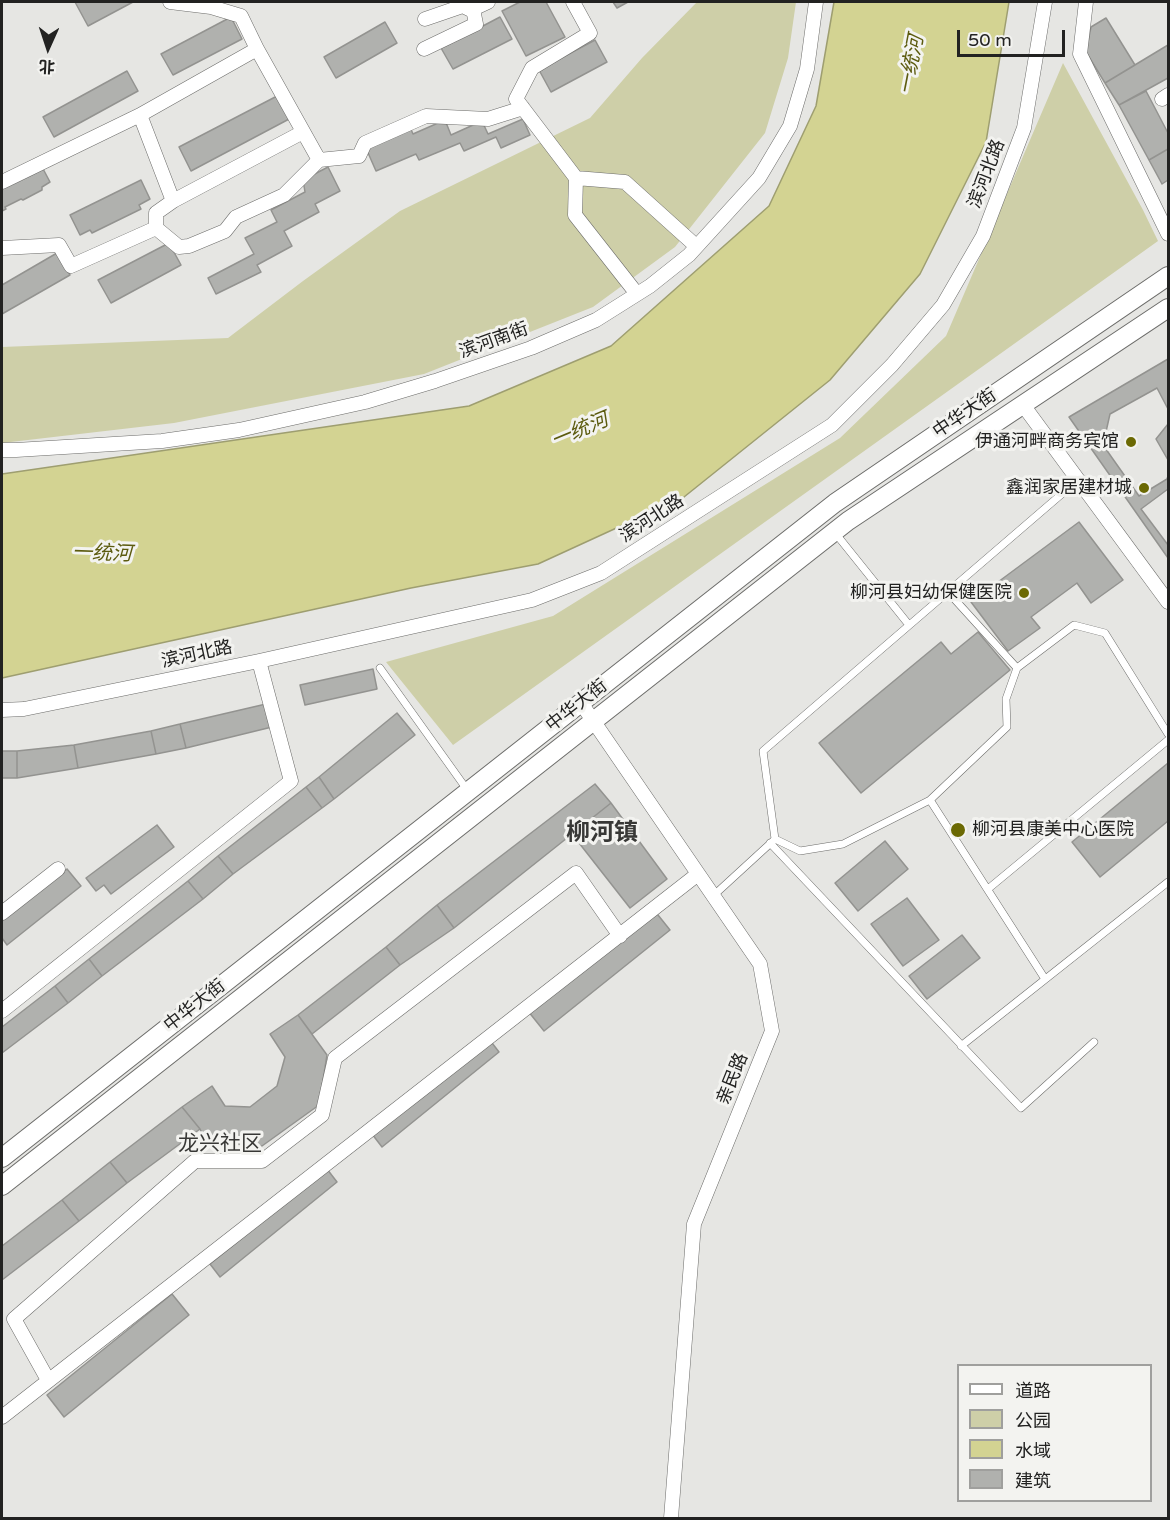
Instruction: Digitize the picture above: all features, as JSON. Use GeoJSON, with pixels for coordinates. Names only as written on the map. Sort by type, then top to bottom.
{"type":"FeatureCollection","features":[{"type":"Feature","properties":{"kind":"main road","name":"中华大街"},"geometry":{"type":"LineString","coordinates":[[2,1158],[835,503],[1168,276]]}},
{"type":"Feature","properties":{"kind":"main road","name":"中华大街"},"geometry":{"type":"LineString","coordinates":[[2,1186],[848,521],[1168,308]]}},
{"type":"Feature","properties":{"kind":"street"},"geometry":{"type":"LineString","coordinates":[[170,2],[211,7],[241,16],[319,160]]}},
{"type":"Feature","properties":{"kind":"street"},"geometry":{"type":"LineString","coordinates":[[473,11],[488,2]]}},
{"type":"Feature","properties":{"kind":"street"},"geometry":{"type":"LineString","coordinates":[[573,2],[590,33],[532,68],[516,99],[576,178],[575,215],[637,294]]}},
{"type":"Feature","properties":{"kind":"street","name":"滨河南街"},"geometry":{"type":"LineString","coordinates":[[2,450],[162,441],[239,430],[365,402],[435,381],[531,348],[596,320],[650,286],[689,255],[759,178],[790,126],[807,69],[816,2]]}},
{"type":"Feature","properties":{"kind":"street","name":"滨河北路"},"geometry":{"type":"LineString","coordinates":[[2,710],[24,709],[259,661],[532,600],[601,573],[832,424],[892,365],[943,305],[983,236],[1024,128],[1045,2]]}},
{"type":"Feature","properties":{"kind":"street"},"geometry":{"type":"LineString","coordinates":[[1086,2],[1080,54],[1168,234]]}},
{"type":"Feature","properties":{"kind":"street"},"geometry":{"type":"LineString","coordinates":[[425,20],[463,6],[473,11]]}},
{"type":"Feature","properties":{"kind":"street"},"geometry":{"type":"LineString","coordinates":[[424,49],[476,24],[473,11]]}},
{"type":"Feature","properties":{"kind":"street"},"geometry":{"type":"LineString","coordinates":[[2,182],[140,115],[257,49]]}},
{"type":"Feature","properties":{"kind":"street"},"geometry":{"type":"LineString","coordinates":[[156,228],[179,247],[189,246],[225,231],[236,217],[284,195],[319,160],[359,156],[365,143],[426,116],[488,119],[522,108]]}},
{"type":"Feature","properties":{"kind":"street"},"geometry":{"type":"LineString","coordinates":[[140,115],[173,201]]}},
{"type":"Feature","properties":{"kind":"street"},"geometry":{"type":"LineString","coordinates":[[156,228],[156,213],[173,201],[303,132]]}},
{"type":"Feature","properties":{"kind":"street"},"geometry":{"type":"LineString","coordinates":[[576,178],[625,182],[696,246]]}},
{"type":"Feature","properties":{"kind":"street"},"geometry":{"type":"LineString","coordinates":[[2,248],[59,245],[71,266],[156,228]]}},
{"type":"Feature","properties":{"kind":"street"},"geometry":{"type":"LineString","coordinates":[[1023,405],[1168,603]]}},
{"type":"Feature","properties":{"kind":"street"},"geometry":{"type":"LineString","coordinates":[[2,1011],[291,781],[259,661]]}},
{"type":"Feature","properties":{"kind":"street","name":"亲民路"},"geometry":{"type":"LineString","coordinates":[[580,703],[760,964],[771,1031],[694,1224],[671,1518]]}},
{"type":"Feature","properties":{"kind":"street"},"geometry":{"type":"LineString","coordinates":[[2,913],[58,869]]}},
{"type":"Feature","properties":{"kind":"street"},"geometry":{"type":"LineString","coordinates":[[48,1380],[14,1319],[195,1161],[262,1161],[322,1115],[335,1058],[576,873],[620,936]]}},
{"type":"Feature","properties":{"kind":"street"},"geometry":{"type":"LineString","coordinates":[[2,1417],[698,874]]}},
{"type":"Feature","properties":{"kind":"lane"},"geometry":{"type":"LineString","coordinates":[[1078,480],[763,751],[773,841],[1020,1108],[1094,1042]]}},
{"type":"Feature","properties":{"kind":"lane"},"geometry":{"type":"LineString","coordinates":[[834,532],[909,625]]}},
{"type":"Feature","properties":{"kind":"lane"},"geometry":{"type":"LineString","coordinates":[[948,592],[1017,668]]}},
{"type":"Feature","properties":{"kind":"lane"},"geometry":{"type":"LineString","coordinates":[[773,841],[800,851],[843,844],[930,800],[1007,727],[1006,699],[1017,668],[1074,625],[1105,633],[1168,734]]}},
{"type":"Feature","properties":{"kind":"lane"},"geometry":{"type":"LineString","coordinates":[[380,668],[468,791]]}},
{"type":"Feature","properties":{"kind":"lane"},"geometry":{"type":"LineString","coordinates":[[988,889],[1168,740]]}},
{"type":"Feature","properties":{"kind":"lane"},"geometry":{"type":"LineString","coordinates":[[930,800],[1045,980]]}},
{"type":"Feature","properties":{"kind":"lane"},"geometry":{"type":"LineString","coordinates":[[713,896],[773,841]]}},
{"type":"Feature","properties":{"kind":"lane"},"geometry":{"type":"LineString","coordinates":[[962,1046],[1168,882]]}},
{"type":"Feature","properties":{"kind":"green space"},"geometry":{"type":"Polygon","coordinates":[[[697,2],[796,2],[788,58],[765,133],[675,247],[593,307],[424,374],[174,423],[2,443],[2,347],[228,338],[400,211],[590,118],[642,58],[697,2]]]}},
{"type":"Feature","properties":{"kind":"green space"},"geometry":{"type":"Polygon","coordinates":[[[1063,63],[1158,241],[453,745],[386,662],[553,616],[840,438],[946,336],[1063,63]]]}},
{"type":"Feature","properties":{"kind":"water","name":"一统河"},"geometry":{"type":"Polygon","coordinates":[[[834,2],[1009,2],[986,142],[920,274],[830,380],[684,497],[538,564],[411,588],[2,678],[2,474],[469,406],[611,346],[769,206],[816,106],[834,2]]]}},
{"type":"Feature","properties":{"kind":"building"},"geometry":{"type":"Polygon","coordinates":[[[75,2],[133,2],[88,26],[75,2]]]}},
{"type":"Feature","properties":{"kind":"building"},"geometry":{"type":"Polygon","coordinates":[[[520,2],[546,2],[565,37],[526,56],[502,11],[520,2]]]}},
{"type":"Feature","properties":{"kind":"building"},"geometry":{"type":"Polygon","coordinates":[[[613,2],[628,2],[617,8],[613,2]]]}},
{"type":"Feature","properties":{"kind":"building"},"geometry":{"type":"Polygon","coordinates":[[[231,17],[242,39],[173,75],[161,54],[231,17]]]}},
{"type":"Feature","properties":{"kind":"building"},"geometry":{"type":"Polygon","coordinates":[[[500,17],[512,39],[453,69],[441,48],[500,17]]]}},
{"type":"Feature","properties":{"kind":"building"},"geometry":{"type":"Polygon","coordinates":[[[1106,18],[1135,65],[1105,83],[1086,52],[1091,27],[1106,18]]]}},
{"type":"Feature","properties":{"kind":"building"},"geometry":{"type":"Polygon","coordinates":[[[385,22],[397,43],[336,78],[324,57],[385,22]]]}},
{"type":"Feature","properties":{"kind":"building"},"geometry":{"type":"Polygon","coordinates":[[[595,40],[607,62],[551,92],[539,70],[595,40]]]}},
{"type":"Feature","properties":{"kind":"building"},"geometry":{"type":"Polygon","coordinates":[[[1168,45],[1168,78],[1119,105],[1105,83],[1168,45]]]}},
{"type":"Feature","properties":{"kind":"building"},"geometry":{"type":"Polygon","coordinates":[[[127,71],[138,91],[54,137],[43,117],[127,71]]]}},
{"type":"Feature","properties":{"kind":"building"},"geometry":{"type":"Polygon","coordinates":[[[1146,91],[1168,133],[1168,149],[1149,160],[1119,105],[1146,91]]]}},
{"type":"Feature","properties":{"kind":"building"},"geometry":{"type":"Polygon","coordinates":[[[279,95],[291,118],[191,171],[179,147],[279,95]]]}},
{"type":"Feature","properties":{"kind":"building"},"geometry":{"type":"Polygon","coordinates":[[[523,119],[530,135],[501,148],[496,137],[464,151],[460,143],[419,160],[416,154],[376,171],[365,146],[410,127],[413,134],[445,120],[451,135],[482,121],[488,134],[523,119]]]}},
{"type":"Feature","properties":{"kind":"building"},"geometry":{"type":"Polygon","coordinates":[[[1168,149],[1168,180],[1162,184],[1149,160],[1168,149]]]}},
{"type":"Feature","properties":{"kind":"building"},"geometry":{"type":"Polygon","coordinates":[[[41,165],[50,182],[42,187],[42,190],[5,207],[6,209],[2,211],[2,185],[41,165]]]}},
{"type":"Feature","properties":{"kind":"building"},"geometry":{"type":"Polygon","coordinates":[[[328,167],[340,191],[315,204],[319,212],[284,231],[292,246],[257,265],[261,272],[216,294],[208,278],[254,254],[245,238],[277,222],[271,210],[305,192],[303,180],[328,167]]]}},
{"type":"Feature","properties":{"kind":"building"},"geometry":{"type":"Polygon","coordinates":[[[141,180],[150,199],[139,205],[141,209],[92,233],[90,230],[80,235],[70,215],[141,180]]]}},
{"type":"Feature","properties":{"kind":"building"},"geometry":{"type":"Polygon","coordinates":[[[169,243],[181,265],[111,303],[98,280],[169,243]]]}},
{"type":"Feature","properties":{"kind":"building"},"geometry":{"type":"Polygon","coordinates":[[[57,253],[70,275],[2,314],[2,285],[57,253]]]}},
{"type":"Feature","properties":{"kind":"building","name":"鑫润家居建材城"},"geometry":{"type":"Polygon","coordinates":[[[1168,359],[1168,558],[1069,417],[1168,359]]]}},
{"type":"Feature","properties":{"kind":"building","name":"伊通河畔商务宾馆"},"geometry":{"type":"Polygon","coordinates":[[[1157,388],[1168,409],[1168,424],[1156,439],[1168,460],[1168,476],[1167,479],[1139,496],[1103,445],[1110,414],[1157,388]]]}},
{"type":"Feature","properties":{"kind":"building"},"geometry":{"type":"Polygon","coordinates":[[[1168,489],[1168,545],[1141,509],[1168,489]]]}},
{"type":"Feature","properties":{"kind":"building","name":"柳河县妇幼保健医院"},"geometry":{"type":"Polygon","coordinates":[[[1079,522],[1123,580],[1091,603],[1077,583],[1031,617],[1040,628],[1008,651],[971,602],[1079,522]]]}},
{"type":"Feature","properties":{"kind":"building"},"geometry":{"type":"Polygon","coordinates":[[[978,632],[1010,670],[861,793],[819,743],[941,642],[951,654],[978,632]]]}},
{"type":"Feature","properties":{"kind":"building"},"geometry":{"type":"Polygon","coordinates":[[[373,669],[377,689],[305,705],[300,685],[373,669]]]}},
{"type":"Feature","properties":{"kind":"building"},"geometry":{"type":"Polygon","coordinates":[[[266,704],[272,727],[186,748],[180,724],[266,704]]]}},
{"type":"Feature","properties":{"kind":"building"},"geometry":{"type":"Polygon","coordinates":[[[397,713],[415,735],[334,799],[319,777],[397,713]]]}},
{"type":"Feature","properties":{"kind":"building"},"geometry":{"type":"Polygon","coordinates":[[[180,724],[186,748],[156,754],[151,731],[180,724]]]}},
{"type":"Feature","properties":{"kind":"building"},"geometry":{"type":"Polygon","coordinates":[[[151,731],[156,754],[78,768],[74,745],[151,731]]]}},
{"type":"Feature","properties":{"kind":"building"},"geometry":{"type":"Polygon","coordinates":[[[74,745],[78,768],[17,778],[17,751],[74,745]]]}},
{"type":"Feature","properties":{"kind":"building"},"geometry":{"type":"Polygon","coordinates":[[[2,751],[17,751],[17,778],[2,778],[2,751]]]}},
{"type":"Feature","properties":{"kind":"building"},"geometry":{"type":"Polygon","coordinates":[[[1168,763],[1168,821],[1100,877],[1072,842],[1168,763]]]}},
{"type":"Feature","properties":{"kind":"building"},"geometry":{"type":"Polygon","coordinates":[[[319,777],[334,799],[322,808],[306,787],[319,777]]]}},
{"type":"Feature","properties":{"kind":"building"},"geometry":{"type":"Polygon","coordinates":[[[595,784],[611,803],[454,928],[437,905],[595,784]]]}},
{"type":"Feature","properties":{"kind":"building"},"geometry":{"type":"Polygon","coordinates":[[[306,787],[322,808],[233,874],[218,856],[306,787]]]}},
{"type":"Feature","properties":{"kind":"building"},"geometry":{"type":"Polygon","coordinates":[[[611,803],[667,879],[630,908],[572,834],[611,803]]]}},
{"type":"Feature","properties":{"kind":"building"},"geometry":{"type":"Polygon","coordinates":[[[157,825],[174,847],[111,894],[104,885],[96,891],[86,878],[157,825]]]}},
{"type":"Feature","properties":{"kind":"building"},"geometry":{"type":"Polygon","coordinates":[[[885,841],[908,869],[858,911],[835,883],[885,841]]]}},
{"type":"Feature","properties":{"kind":"building"},"geometry":{"type":"Polygon","coordinates":[[[218,856],[233,874],[203,899],[188,881],[218,856]]]}},
{"type":"Feature","properties":{"kind":"building"},"geometry":{"type":"Polygon","coordinates":[[[67,869],[81,886],[7,945],[2,938],[2,921],[67,869]]]}},
{"type":"Feature","properties":{"kind":"building"},"geometry":{"type":"Polygon","coordinates":[[[188,881],[203,899],[102,976],[89,959],[188,881]]]}},
{"type":"Feature","properties":{"kind":"building"},"geometry":{"type":"Polygon","coordinates":[[[907,898],[939,940],[903,966],[871,924],[907,898]]]}},
{"type":"Feature","properties":{"kind":"building"},"geometry":{"type":"Polygon","coordinates":[[[437,905],[454,928],[400,965],[386,947],[437,905]]]}},
{"type":"Feature","properties":{"kind":"building"},"geometry":{"type":"Polygon","coordinates":[[[654,910],[670,930],[544,1031],[528,1011],[654,910]]]}},
{"type":"Feature","properties":{"kind":"building"},"geometry":{"type":"Polygon","coordinates":[[[962,935],[980,958],[927,999],[909,976],[962,935]]]}},
{"type":"Feature","properties":{"kind":"building"},"geometry":{"type":"Polygon","coordinates":[[[386,947],[400,965],[312,1034],[298,1015],[386,947]]]}},
{"type":"Feature","properties":{"kind":"building"},"geometry":{"type":"Polygon","coordinates":[[[89,959],[102,976],[68,1003],[55,986],[89,959]]]}},
{"type":"Feature","properties":{"kind":"building"},"geometry":{"type":"Polygon","coordinates":[[[55,986],[68,1003],[2,1053],[2,1027],[55,986]]]}},
{"type":"Feature","properties":{"kind":"building"},"geometry":{"type":"Polygon","coordinates":[[[298,1015],[327,1055],[319,1105],[262,1146],[206,1141],[200,1129],[182,1107],[212,1086],[225,1106],[250,1107],[277,1086],[285,1057],[270,1034],[298,1015]]]}},
{"type":"Feature","properties":{"kind":"building"},"geometry":{"type":"Polygon","coordinates":[[[489,1039],[499,1052],[382,1147],[372,1134],[489,1039]]]}},
{"type":"Feature","properties":{"kind":"building"},"geometry":{"type":"Polygon","coordinates":[[[182,1107],[200,1129],[127,1183],[110,1162],[182,1107]]]}},
{"type":"Feature","properties":{"kind":"building"},"geometry":{"type":"Polygon","coordinates":[[[110,1162],[127,1183],[79,1221],[62,1200],[110,1162]]]}},
{"type":"Feature","properties":{"kind":"building"},"geometry":{"type":"Polygon","coordinates":[[[327,1169],[337,1182],[220,1277],[210,1264],[327,1169]]]}},
{"type":"Feature","properties":{"kind":"building"},"geometry":{"type":"Polygon","coordinates":[[[62,1200],[79,1221],[2,1280],[2,1246],[62,1200]]]}},
{"type":"Feature","properties":{"kind":"building"},"geometry":{"type":"Polygon","coordinates":[[[172,1294],[189,1315],[64,1417],[47,1395],[172,1294]]]}},
{"type":"Feature","properties":{"kind":"place","name":"伊通河畔商务宾馆"},"geometry":{"type":"Point","coordinates":[1131,442]}},
{"type":"Feature","properties":{"kind":"place","name":"鑫润家居建材城"},"geometry":{"type":"Point","coordinates":[1144,488]}},
{"type":"Feature","properties":{"kind":"place","name":"柳河县妇幼保健医院"},"geometry":{"type":"Point","coordinates":[1024,593]}},
{"type":"Feature","properties":{"kind":"place","name":"柳河县康美中心医院"},"geometry":{"type":"Point","coordinates":[958,830]}},
{"type":"Feature","properties":{"kind":"district","name":"柳河镇"},"geometry":{"type":"Point","coordinates":[602,834]}},
{"type":"Feature","properties":{"kind":"district","name":"龙兴社区"},"geometry":{"type":"Point","coordinates":[220,1144]}}]}
